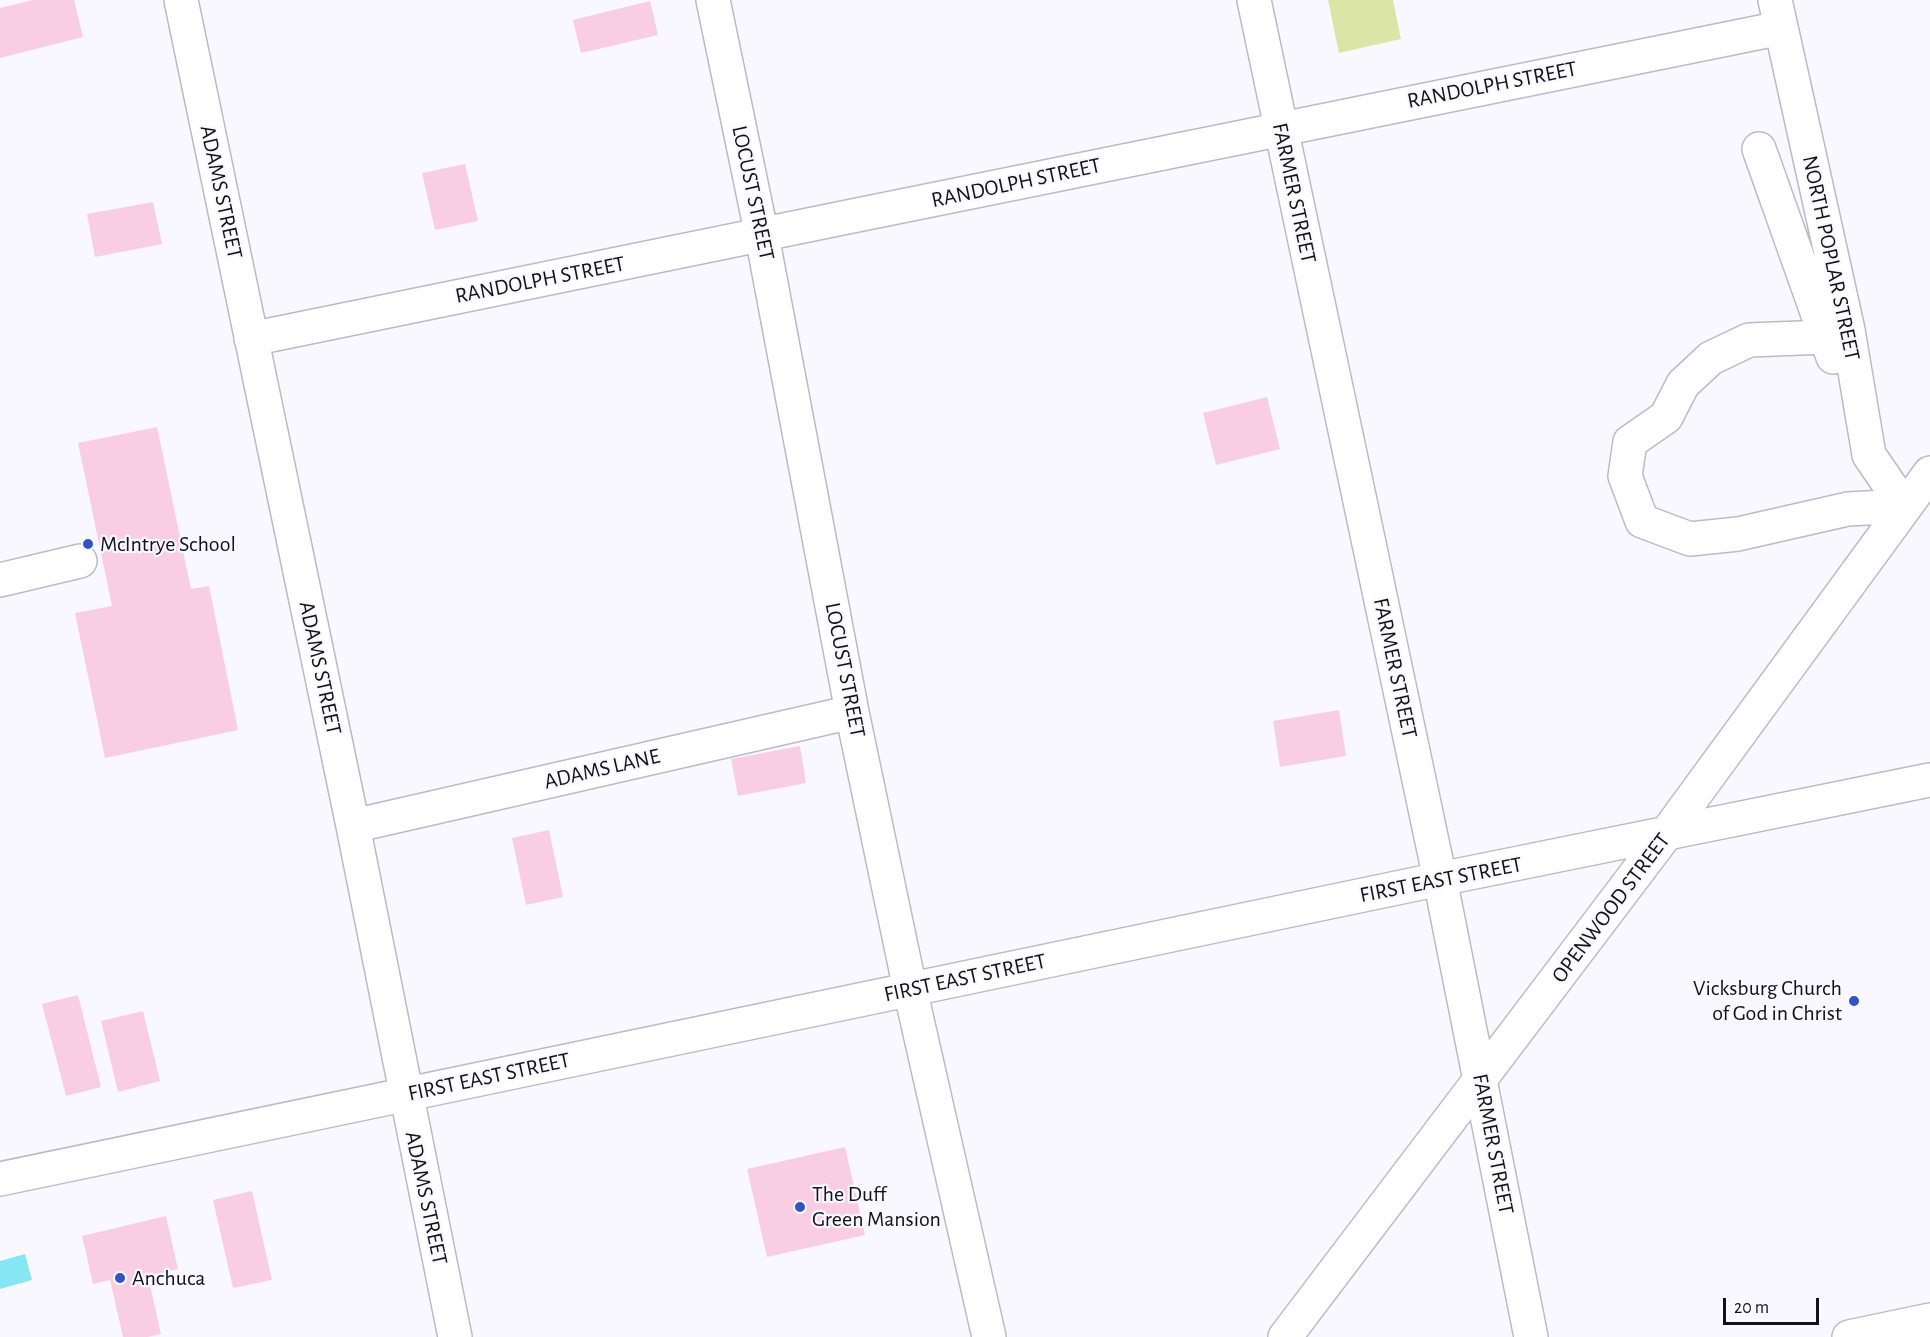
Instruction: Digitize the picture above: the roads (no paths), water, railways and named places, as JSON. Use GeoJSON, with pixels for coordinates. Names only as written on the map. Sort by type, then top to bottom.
{"type":"FeatureCollection","features":[{"type":"Feature","properties":{"kind":"street","name":"ADAMS STREET"},"geometry":{"type":"LineString","coordinates":[[181,0],[353,826],[454,1337]]}},
{"type":"Feature","properties":{"kind":"street","name":"LOCUST STREET"},"geometry":{"type":"LineString","coordinates":[[713,0],[762,236],[852,712],[910,989],[989,1337]]}},
{"type":"Feature","properties":{"kind":"street","name":"FARMER STREET"},"geometry":{"type":"LineString","coordinates":[[1254,0],[1440,879],[1531,1337]]}},
{"type":"Feature","properties":{"kind":"street","name":"RANDOLPH STREET"},"geometry":{"type":"LineString","coordinates":[[251,339],[1280,128],[1778,14]]}},
{"type":"Feature","properties":{"kind":"street","name":"NORTH POPLAR STREET"},"geometry":{"type":"LineString","coordinates":[[1778,14],[1848,330],[1869,455],[1904,507]]}},
{"type":"Feature","properties":{"kind":"street"},"geometry":{"type":"LineString","coordinates":[[1759,149],[1869,455]]}},
{"type":"Feature","properties":{"kind":"street"},"geometry":{"type":"LineString","coordinates":[[1826,337],[1749,340],[1710,358],[1683,384],[1666,417],[1630,442],[1625,476],[1642,521],[1690,538],[1738,534],[1848,509],[1904,507]]}},
{"type":"Feature","properties":{"kind":"street","name":"OPENWOOD STREET"},"geometry":{"type":"LineString","coordinates":[[1285,1337],[1666,834],[1930,473]]}},
{"type":"Feature","properties":{"kind":"street"},"geometry":{"type":"LineString","coordinates":[[0,580],[80,561]]}},
{"type":"Feature","properties":{"kind":"street","name":"ADAMS LANE"},"geometry":{"type":"LineString","coordinates":[[353,826],[852,712]]}},
{"type":"Feature","properties":{"kind":"street","name":"FIRST EAST STREET"},"geometry":{"type":"LineString","coordinates":[[0,1179],[1440,879],[1930,780]]}},
{"type":"Feature","properties":{"kind":"street"},"geometry":{"type":"LineString","coordinates":[[1849,1337],[1930,1320]]}},
{"type":"Feature","properties":{"kind":"water"},"geometry":{"type":"Polygon","coordinates":[[[25,1254],[32,1280],[0,1289],[0,1261],[25,1254]]]}},
{"type":"Feature","properties":{"kind":"place","name":"McIntrye School"},"geometry":{"type":"Point","coordinates":[88,544]}},
{"type":"Feature","properties":{"kind":"place","name":"Vicksburg Church of God in Christ"},"geometry":{"type":"Point","coordinates":[1854,1001]}},
{"type":"Feature","properties":{"kind":"place","name":"The Duff Green Mansion"},"geometry":{"type":"Point","coordinates":[800,1207]}},
{"type":"Feature","properties":{"kind":"place","name":"Anchuca"},"geometry":{"type":"Point","coordinates":[120,1278]}}]}
